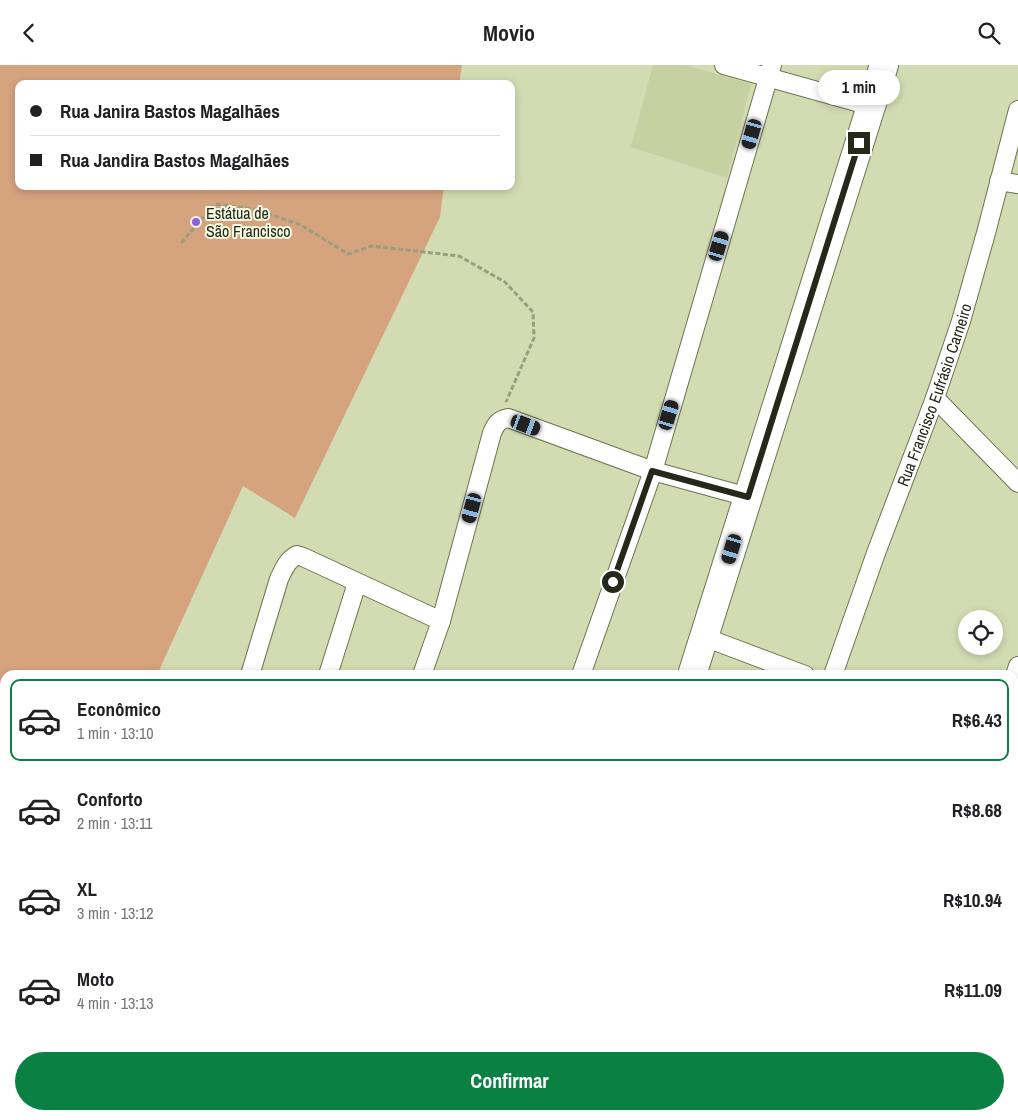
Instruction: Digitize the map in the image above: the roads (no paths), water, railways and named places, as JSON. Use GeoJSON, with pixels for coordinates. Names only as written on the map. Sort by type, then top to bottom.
{"type":"FeatureCollection","features":[{"type":"Feature","properties":{"kind":"highway"},"geometry":{"type":"LineString","coordinates":[[694,670],[884,65]]}},
{"type":"Feature","properties":{"kind":"street"},"geometry":{"type":"LineString","coordinates":[[724,65],[770,71],[871,106]]}},
{"type":"Feature","properties":{"kind":"street"},"geometry":{"type":"LineString","coordinates":[[583,670],[652,471],[770,71]]}},
{"type":"Feature","properties":{"kind":"street","name":"Rua Francisco Eufrásio Carneiro"},"geometry":{"type":"LineString","coordinates":[[835,670],[876,553],[935,398],[986,233],[1018,110]]}},
{"type":"Feature","properties":{"kind":"street"},"geometry":{"type":"LineString","coordinates":[[999,181],[1018,184]]}},
{"type":"Feature","properties":{"kind":"street"},"geometry":{"type":"LineString","coordinates":[[935,398],[1018,483]]}},
{"type":"Feature","properties":{"kind":"street"},"geometry":{"type":"LineString","coordinates":[[424,670],[441,621],[489,442],[497,423],[502,419],[508,418],[652,471],[748,497]]}},
{"type":"Feature","properties":{"kind":"street"},"geometry":{"type":"LineString","coordinates":[[252,670],[279,579],[286,565],[297,555],[441,621]]}},
{"type":"Feature","properties":{"kind":"street"},"geometry":{"type":"LineString","coordinates":[[330,670],[357,583]]}},
{"type":"Feature","properties":{"kind":"street"},"geometry":{"type":"LineString","coordinates":[[704,637],[792,670]]}},
{"type":"Feature","properties":{"kind":"place","name":"Estátua de São Francisco"},"geometry":{"type":"Point","coordinates":[196,222]}}]}
